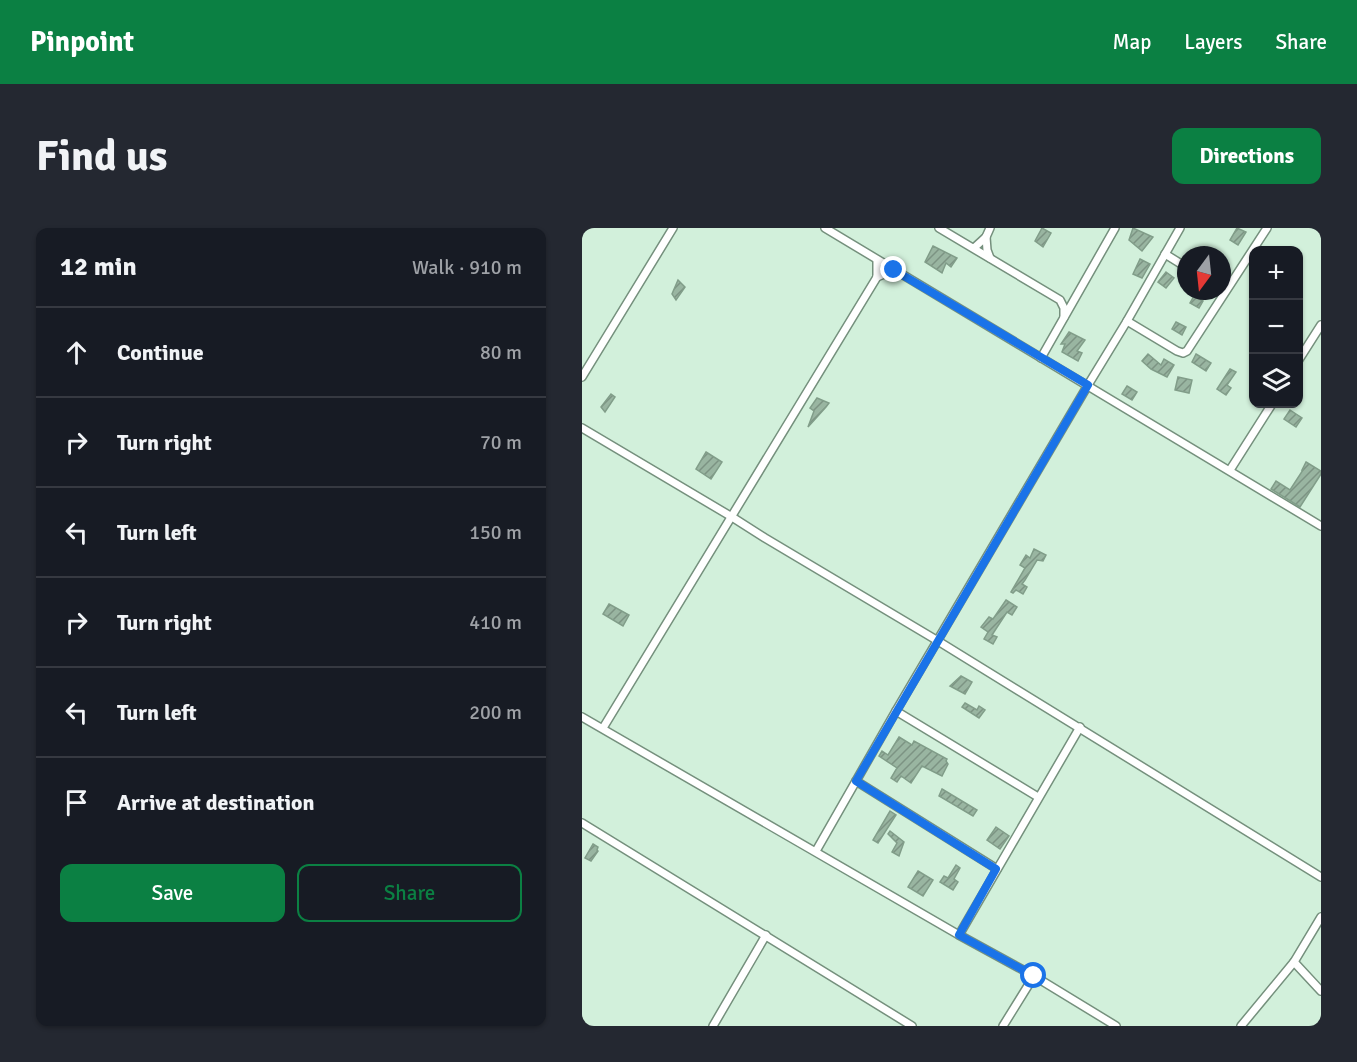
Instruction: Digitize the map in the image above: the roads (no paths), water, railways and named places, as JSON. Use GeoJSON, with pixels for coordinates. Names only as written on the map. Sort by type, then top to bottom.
{"type":"FeatureCollection","features":[{"type":"Feature","properties":{"kind":"street"},"geometry":{"type":"LineString","coordinates":[[582,377],[673,228]]}},
{"type":"Feature","properties":{"kind":"street"},"geometry":{"type":"LineString","coordinates":[[825,228],[1321,526]]}},
{"type":"Feature","properties":{"kind":"street"},"geometry":{"type":"LineString","coordinates":[[941,228],[1060,300],[1064,308],[1064,317]]}},
{"type":"Feature","properties":{"kind":"street"},"geometry":{"type":"LineString","coordinates":[[974,248],[986,237],[990,228]]}},
{"type":"Feature","properties":{"kind":"street"},"geometry":{"type":"LineString","coordinates":[[1041,358],[1115,228]]}},
{"type":"Feature","properties":{"kind":"street"},"geometry":{"type":"LineString","coordinates":[[816,851],[1180,228]]}},
{"type":"Feature","properties":{"kind":"street"},"geometry":{"type":"LineString","coordinates":[[1231,279],[1265,228]]}},
{"type":"Feature","properties":{"kind":"street"},"geometry":{"type":"LineString","coordinates":[[986,237],[990,258]]}},
{"type":"Feature","properties":{"kind":"street"},"geometry":{"type":"LineString","coordinates":[[1165,254],[1177,261]]}},
{"type":"Feature","properties":{"kind":"street"},"geometry":{"type":"LineString","coordinates":[[603,728],[877,277],[877,260]]}},
{"type":"Feature","properties":{"kind":"street"},"geometry":{"type":"LineString","coordinates":[[877,277],[894,270]]}},
{"type":"Feature","properties":{"kind":"street"},"geometry":{"type":"LineString","coordinates":[[1060,300],[1077,294]]}},
{"type":"Feature","properties":{"kind":"street"},"geometry":{"type":"LineString","coordinates":[[1127,321],[1183,353],[1187,351],[1218,300]]}},
{"type":"Feature","properties":{"kind":"street"},"geometry":{"type":"LineString","coordinates":[[1303,354],[1321,325]]}},
{"type":"Feature","properties":{"kind":"street"},"geometry":{"type":"LineString","coordinates":[[1230,470],[1269,408]]}},
{"type":"Feature","properties":{"kind":"street"},"geometry":{"type":"LineString","coordinates":[[582,428],[1080,727],[1321,877]]}},
{"type":"Feature","properties":{"kind":"street"},"geometry":{"type":"LineString","coordinates":[[896,711],[1038,797]]}},
{"type":"Feature","properties":{"kind":"street"},"geometry":{"type":"LineString","coordinates":[[582,717],[1034,976],[1116,1026]]}},
{"type":"Feature","properties":{"kind":"street"},"geometry":{"type":"LineString","coordinates":[[959,935],[1080,727]]}},
{"type":"Feature","properties":{"kind":"street"},"geometry":{"type":"LineString","coordinates":[[856,781],[996,869]]}},
{"type":"Feature","properties":{"kind":"street"},"geometry":{"type":"LineString","coordinates":[[582,823],[912,1026]]}},
{"type":"Feature","properties":{"kind":"street"},"geometry":{"type":"LineString","coordinates":[[1241,1026],[1294,962],[1321,917]]}},
{"type":"Feature","properties":{"kind":"street"},"geometry":{"type":"LineString","coordinates":[[713,1026],[766,935]]}},
{"type":"Feature","properties":{"kind":"street"},"geometry":{"type":"LineString","coordinates":[[1294,962],[1321,991]]}},
{"type":"Feature","properties":{"kind":"street"},"geometry":{"type":"LineString","coordinates":[[1003,1026],[1034,976]]}}]}
